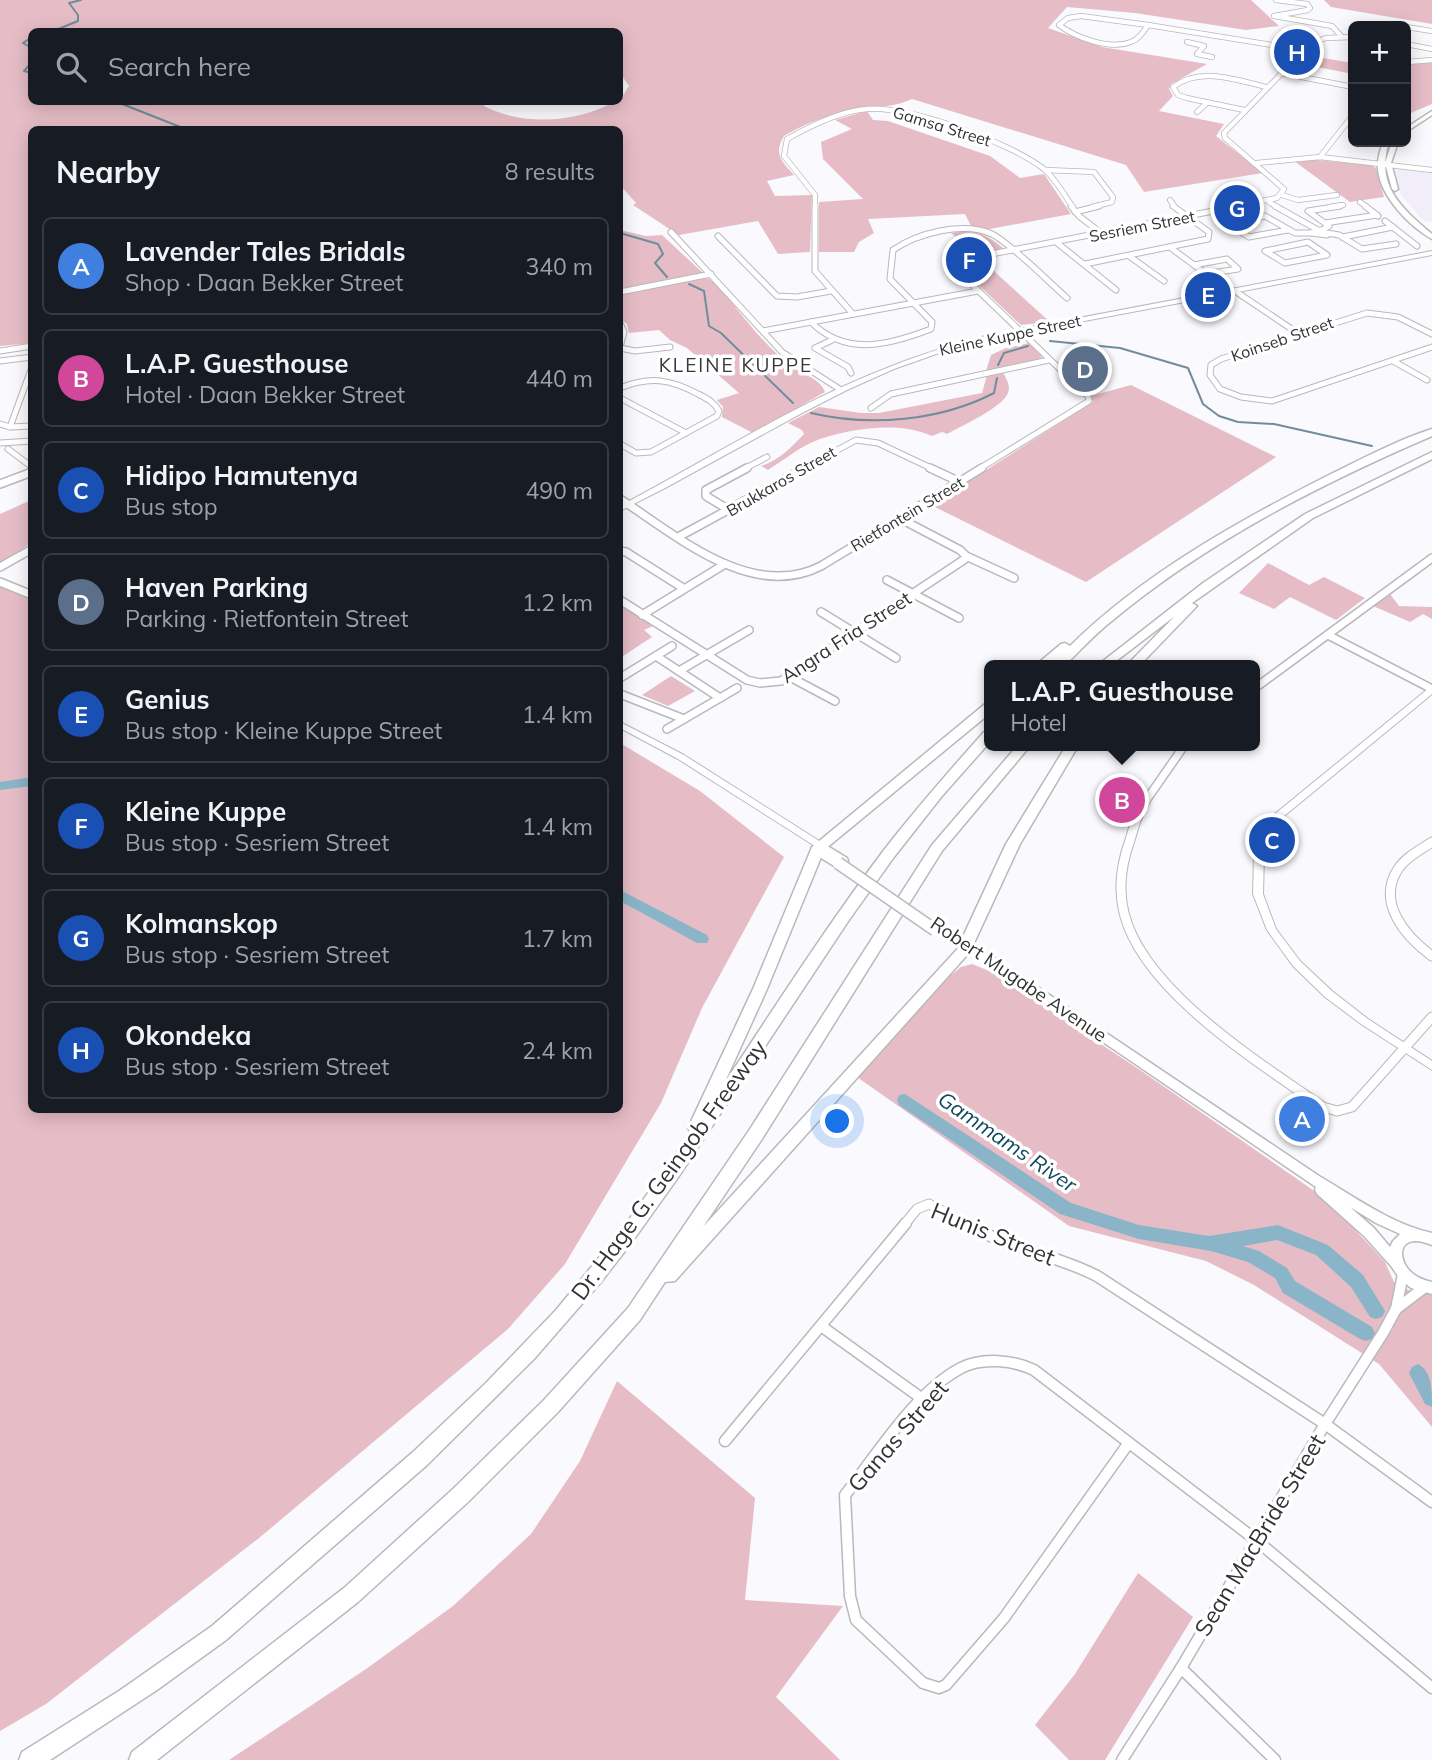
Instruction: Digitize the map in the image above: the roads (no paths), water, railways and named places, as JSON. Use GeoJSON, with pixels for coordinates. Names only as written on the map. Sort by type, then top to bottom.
{"type":"FeatureCollection","features":[{"type":"Feature","properties":{"kind":"highway"},"geometry":{"type":"LineString","coordinates":[[1049,660],[1244,525],[1303,492],[1432,432]]}},
{"type":"Feature","properties":{"kind":"highway"},"geometry":{"type":"LineString","coordinates":[[1111,660],[1224,573],[1309,516],[1432,455]]}},
{"type":"Feature","properties":{"kind":"highway"},"geometry":{"type":"LineString","coordinates":[[1138,660],[1224,573]]}},
{"type":"Feature","properties":{"kind":"highway"},"geometry":{"type":"LineString","coordinates":[[1063,660],[1107,619]]}},
{"type":"Feature","properties":{"kind":"highway"},"geometry":{"type":"LineString","coordinates":[[682,1158],[760,989],[819,848],[984,712]]}},
{"type":"Feature","properties":{"kind":"highway","name":"Dr. Hage G. Geingob Freeway"},"geometry":{"type":"LineString","coordinates":[[30,1760],[127,1700],[221,1631],[426,1455],[524,1360],[580,1296],[628,1235],[876,873],[984,741]]}},
{"type":"Feature","properties":{"kind":"highway"},"geometry":{"type":"LineString","coordinates":[[634,1314],[763,1122],[937,848],[1020,751]]}},
{"type":"Feature","properties":{"kind":"highway"},"geometry":{"type":"LineString","coordinates":[[140,1760],[351,1595],[461,1494],[551,1406],[965,946],[1013,844],[1069,751]]}},
{"type":"Feature","properties":{"kind":"main road"},"geometry":{"type":"LineString","coordinates":[[1411,120],[1432,110]]}},
{"type":"Feature","properties":{"kind":"main road"},"geometry":{"type":"LineString","coordinates":[[1411,126],[1432,110]]}},
{"type":"Feature","properties":{"kind":"main road"},"geometry":{"type":"LineString","coordinates":[[1386,147],[1389,192],[1396,205],[1432,237]]}},
{"type":"Feature","properties":{"kind":"main road"},"geometry":{"type":"LineString","coordinates":[[1393,147],[1385,163],[1398,196],[1432,231]]}},
{"type":"Feature","properties":{"kind":"main road","name":"Robert Mugabe Avenue"},"geometry":{"type":"LineString","coordinates":[[819,848],[1315,1180],[1380,1219],[1428,1237]]}},
{"type":"Feature","properties":{"kind":"main road","name":"Robert Mugabe Avenue"},"geometry":{"type":"LineString","coordinates":[[965,946],[1323,1191],[1369,1233],[1403,1274]]}},
{"type":"Feature","properties":{"kind":"main road"},"geometry":{"type":"LineString","coordinates":[[1394,1261],[1394,1252],[1401,1240],[1428,1237]]}},
{"type":"Feature","properties":{"kind":"main road"},"geometry":{"type":"LineString","coordinates":[[1403,1274],[1428,1287]]}},
{"type":"Feature","properties":{"kind":"street"},"geometry":{"type":"LineString","coordinates":[[1276,0],[1306,2],[1310,8],[1274,16],[1332,26],[1342,37]]}},
{"type":"Feature","properties":{"kind":"street"},"geometry":{"type":"LineString","coordinates":[[1148,26],[1132,42],[1113,44],[1070,32],[1059,25],[1066,19],[1078,16],[1148,26],[1195,33],[1303,50]]}},
{"type":"Feature","properties":{"kind":"street"},"geometry":{"type":"LineString","coordinates":[[1411,28],[1432,31]]}},
{"type":"Feature","properties":{"kind":"street"},"geometry":{"type":"LineString","coordinates":[[1195,33],[1187,42],[1204,46],[1195,54],[1212,57]]}},
{"type":"Feature","properties":{"kind":"street"},"geometry":{"type":"LineString","coordinates":[[1337,195],[1298,200],[1282,195],[1284,189],[1281,184],[1223,136],[1244,110],[1303,50],[1317,41],[1348,37]]}},
{"type":"Feature","properties":{"kind":"street"},"geometry":{"type":"LineString","coordinates":[[1411,45],[1432,49]]}},
{"type":"Feature","properties":{"kind":"street"},"geometry":{"type":"LineString","coordinates":[[1411,62],[1432,60]]}},
{"type":"Feature","properties":{"kind":"street"},"geometry":{"type":"LineString","coordinates":[[1227,80],[1237,71]]}},
{"type":"Feature","properties":{"kind":"street"},"geometry":{"type":"LineString","coordinates":[[1281,73],[1348,86]]}},
{"type":"Feature","properties":{"kind":"street"},"geometry":{"type":"LineString","coordinates":[[1244,110],[1178,94],[1173,87],[1179,81],[1193,77],[1266,87]]}},
{"type":"Feature","properties":{"kind":"street"},"geometry":{"type":"LineString","coordinates":[[1197,112],[1207,103]]}},
{"type":"Feature","properties":{"kind":"street","name":"Gamsa Street"},"geometry":{"type":"LineString","coordinates":[[853,314],[818,275],[815,267],[815,195],[784,156],[787,139],[798,132],[855,111],[889,109],[995,142],[1046,170],[1075,212],[1101,233]]}},
{"type":"Feature","properties":{"kind":"street"},"geometry":{"type":"LineString","coordinates":[[1320,157],[1348,121]]}},
{"type":"Feature","properties":{"kind":"street"},"geometry":{"type":"LineString","coordinates":[[1257,163],[1320,157],[1432,170]]}},
{"type":"Feature","properties":{"kind":"street"},"geometry":{"type":"LineString","coordinates":[[1046,170],[1094,172],[1112,197],[1112,202],[1106,205],[1075,212]]}},
{"type":"Feature","properties":{"kind":"street","name":"Sesriem Street"},"geometry":{"type":"LineString","coordinates":[[1022,331],[978,291],[961,271],[963,264],[976,257],[1269,202],[1282,195]]}},
{"type":"Feature","properties":{"kind":"street"},"geometry":{"type":"LineString","coordinates":[[1085,264],[1202,242],[1209,237],[1209,232],[1172,206],[1171,200]]}},
{"type":"Feature","properties":{"kind":"street"},"geometry":{"type":"LineString","coordinates":[[1269,202],[1316,231],[1343,237],[1362,249],[1396,244]]}},
{"type":"Feature","properties":{"kind":"street"},"geometry":{"type":"LineString","coordinates":[[1360,202],[1417,246]]}},
{"type":"Feature","properties":{"kind":"street"},"geometry":{"type":"LineString","coordinates":[[1288,230],[1249,237],[1228,224],[1265,216],[1298,233],[1316,231],[1329,228],[1309,210],[1343,205]]}},
{"type":"Feature","properties":{"kind":"street"},"geometry":{"type":"LineString","coordinates":[[1325,223],[1381,218]]}},
{"type":"Feature","properties":{"kind":"street"},"geometry":{"type":"LineString","coordinates":[[1343,237],[1393,227]]}},
{"type":"Feature","properties":{"kind":"street"},"geometry":{"type":"LineString","coordinates":[[811,323],[832,340],[856,345],[931,329],[933,324],[888,275],[893,250],[931,234],[968,230],[994,235],[1067,298]]}},
{"type":"Feature","properties":{"kind":"street"},"geometry":{"type":"LineString","coordinates":[[1309,242],[1327,255],[1285,263],[1265,251],[1309,242],[1316,231]]}},
{"type":"Feature","properties":{"kind":"street"},"geometry":{"type":"LineString","coordinates":[[671,232],[793,362],[841,390]]}},
{"type":"Feature","properties":{"kind":"street"},"geometry":{"type":"LineString","coordinates":[[718,236],[774,294],[795,298],[831,291]]}},
{"type":"Feature","properties":{"kind":"street"},"geometry":{"type":"LineString","coordinates":[[1056,242],[1116,290]]}},
{"type":"Feature","properties":{"kind":"street"},"geometry":{"type":"LineString","coordinates":[[1171,248],[1193,265],[1209,275],[1238,269],[1227,259],[1193,265]]}},
{"type":"Feature","properties":{"kind":"street","name":"Kleine Kuppe Street"},"geometry":{"type":"LineString","coordinates":[[623,508],[841,390],[929,353],[1022,331],[1432,253]]}},
{"type":"Feature","properties":{"kind":"street"},"geometry":{"type":"LineString","coordinates":[[1129,256],[1164,281]]}},
{"type":"Feature","properties":{"kind":"street"},"geometry":{"type":"LineString","coordinates":[[623,291],[712,274]]}},
{"type":"Feature","properties":{"kind":"street"},"geometry":{"type":"LineString","coordinates":[[762,331],[978,291]]}},
{"type":"Feature","properties":{"kind":"street"},"geometry":{"type":"LineString","coordinates":[[1235,291],[1299,334]]}},
{"type":"Feature","properties":{"kind":"street","name":"Koinseb Street"},"geometry":{"type":"LineString","coordinates":[[1432,334],[1398,317],[1374,313],[1357,314],[1216,362],[1209,368],[1209,376],[1230,394],[1254,401],[1272,401],[1432,347]]}},
{"type":"Feature","properties":{"kind":"street","name":"Rietfontein Street"},"geometry":{"type":"LineString","coordinates":[[623,501],[725,564],[761,575],[810,571],[901,519],[1089,401],[1088,396],[1022,331]]}},
{"type":"Feature","properties":{"kind":"street"},"geometry":{"type":"LineString","coordinates":[[832,340],[815,348],[848,368],[851,373]]}},
{"type":"Feature","properties":{"kind":"street"},"geometry":{"type":"LineString","coordinates":[[0,351],[28,347]]}},
{"type":"Feature","properties":{"kind":"street"},"geometry":{"type":"LineString","coordinates":[[623,349],[635,351],[670,347]]}},
{"type":"Feature","properties":{"kind":"street"},"geometry":{"type":"LineString","coordinates":[[0,361],[28,358]]}},
{"type":"Feature","properties":{"kind":"street"},"geometry":{"type":"LineString","coordinates":[[871,408],[891,394],[1049,360]]}},
{"type":"Feature","properties":{"kind":"street"},"geometry":{"type":"LineString","coordinates":[[1393,361],[1427,380]]}},
{"type":"Feature","properties":{"kind":"street"},"geometry":{"type":"LineString","coordinates":[[623,387],[642,378],[657,377],[715,403],[719,411],[716,416],[651,452],[636,453],[623,446]]}},
{"type":"Feature","properties":{"kind":"street"},"geometry":{"type":"LineString","coordinates":[[10,427],[28,378]]}},
{"type":"Feature","properties":{"kind":"street"},"geometry":{"type":"LineString","coordinates":[[623,400],[686,433]]}},
{"type":"Feature","properties":{"kind":"street"},"geometry":{"type":"LineString","coordinates":[[0,424],[10,427],[28,426]]}},
{"type":"Feature","properties":{"kind":"street","name":"Brukkaros Street"},"geometry":{"type":"LineString","coordinates":[[680,536],[856,440],[878,443],[960,482]]}},
{"type":"Feature","properties":{"kind":"street"},"geometry":{"type":"LineString","coordinates":[[0,443],[28,441]]}},
{"type":"Feature","properties":{"kind":"street"},"geometry":{"type":"LineString","coordinates":[[8,449],[28,466]]}},
{"type":"Feature","properties":{"kind":"street"},"geometry":{"type":"LineString","coordinates":[[729,510],[706,496],[706,491],[767,457]]}},
{"type":"Feature","properties":{"kind":"street"},"geometry":{"type":"LineString","coordinates":[[0,486],[28,471]]}},
{"type":"Feature","properties":{"kind":"street"},"geometry":{"type":"LineString","coordinates":[[901,519],[966,556],[1014,578]]}},
{"type":"Feature","properties":{"kind":"street"},"geometry":{"type":"LineString","coordinates":[[0,567],[28,551]]}},
{"type":"Feature","properties":{"kind":"street"},"geometry":{"type":"LineString","coordinates":[[623,552],[684,588]]}},
{"type":"Feature","properties":{"kind":"street","name":"Angra Fria Street"},"geometry":{"type":"LineString","coordinates":[[623,602],[705,655],[753,682],[772,683],[790,677],[963,561],[966,556]]}},
{"type":"Feature","properties":{"kind":"street"},"geometry":{"type":"LineString","coordinates":[[1260,684],[1432,558]]}},
{"type":"Feature","properties":{"kind":"street"},"geometry":{"type":"LineString","coordinates":[[642,615],[725,564]]}},
{"type":"Feature","properties":{"kind":"street"},"geometry":{"type":"LineString","coordinates":[[887,580],[959,618]]}},
{"type":"Feature","properties":{"kind":"street"},"geometry":{"type":"LineString","coordinates":[[0,582],[28,593]]}},
{"type":"Feature","properties":{"kind":"street"},"geometry":{"type":"LineString","coordinates":[[821,612],[896,658]]}},
{"type":"Feature","properties":{"kind":"street"},"geometry":{"type":"LineString","coordinates":[[679,671],[749,630]]}},
{"type":"Feature","properties":{"kind":"street"},"geometry":{"type":"LineString","coordinates":[[1328,635],[1432,690],[1284,810],[1263,842],[1258,873],[1264,911],[1275,937],[1288,956],[1340,1005],[1432,1066]]}},
{"type":"Feature","properties":{"kind":"street"},"geometry":{"type":"LineString","coordinates":[[623,676],[672,646]]}},
{"type":"Feature","properties":{"kind":"street"},"geometry":{"type":"LineString","coordinates":[[656,656],[720,698]]}},
{"type":"Feature","properties":{"kind":"street"},"geometry":{"type":"LineString","coordinates":[[790,677],[835,701]]}},
{"type":"Feature","properties":{"kind":"street"},"geometry":{"type":"LineString","coordinates":[[667,729],[737,688]]}},
{"type":"Feature","properties":{"kind":"street"},"geometry":{"type":"LineString","coordinates":[[623,695],[684,719]]}},
{"type":"Feature","properties":{"kind":"street","name":"Robert Mugabe Avenue"},"geometry":{"type":"LineString","coordinates":[[623,728],[819,848]]}},
{"type":"Feature","properties":{"kind":"street"},"geometry":{"type":"LineString","coordinates":[[1180,751],[1156,780],[1140,809],[1126,845],[1120,897],[1125,921],[1154,971],[1183,1004],[1205,1024],[1330,1110],[1346,1110],[1352,1107],[1432,1017]]}},
{"type":"Feature","properties":{"kind":"street"},"geometry":{"type":"LineString","coordinates":[[1432,842],[1404,862],[1395,873],[1391,885],[1392,908],[1401,927],[1418,946],[1432,956]]}},
{"type":"Feature","properties":{"kind":"street","name":"Hunis Street"},"geometry":{"type":"LineString","coordinates":[[725,1441],[917,1209],[929,1204],[942,1208],[992,1238],[1086,1270],[1325,1424]]}},
{"type":"Feature","properties":{"kind":"street","name":"Sean MacBride Street"},"geometry":{"type":"LineString","coordinates":[[1122,1760],[1181,1668],[1396,1309],[1403,1274]]}},
{"type":"Feature","properties":{"kind":"street","name":"Sean MacBride Street"},"geometry":{"type":"LineString","coordinates":[[1396,1309],[1428,1287]]}},
{"type":"Feature","properties":{"kind":"street"},"geometry":{"type":"LineString","coordinates":[[821,1326],[924,1399]]}},
{"type":"Feature","properties":{"kind":"street","name":"Ganas Street"},"geometry":{"type":"LineString","coordinates":[[1128,1444],[1004,1618],[952,1680],[939,1688],[923,1683],[856,1620],[850,1595],[845,1495],[924,1399],[960,1368],[1016,1362],[1034,1370],[1256,1541],[1432,1688]]}},
{"type":"Feature","properties":{"kind":"street"},"geometry":{"type":"LineString","coordinates":[[1325,1424],[1432,1502]]}},
{"type":"Feature","properties":{"kind":"street"},"geometry":{"type":"LineString","coordinates":[[1181,1668],[1275,1760]]}},
{"type":"Feature","properties":{"kind":"waterway"},"geometry":{"type":"LineString","coordinates":[[61,28],[78,21],[78,15],[69,3],[81,0]]}},
{"type":"Feature","properties":{"kind":"waterway"},"geometry":{"type":"LineString","coordinates":[[28,40],[23,43],[28,46]]}},
{"type":"Feature","properties":{"kind":"waterway"},"geometry":{"type":"LineString","coordinates":[[28,66],[24,71],[28,72]]}},
{"type":"Feature","properties":{"kind":"waterway"},"geometry":{"type":"LineString","coordinates":[[125,105],[178,126]]}},
{"type":"Feature","properties":{"kind":"waterway"},"geometry":{"type":"LineString","coordinates":[[623,234],[658,244],[663,254],[655,263],[667,277]]}},
{"type":"Feature","properties":{"kind":"waterway"},"geometry":{"type":"LineString","coordinates":[[689,284],[704,291],[709,326],[721,333],[793,403]]}},
{"type":"Feature","properties":{"kind":"waterway"},"geometry":{"type":"LineString","coordinates":[[1050,341],[1120,348],[1188,368],[1203,404],[1219,416],[1238,422],[1274,424],[1372,446]]}},
{"type":"Feature","properties":{"kind":"waterway"},"geometry":{"type":"LineString","coordinates":[[998,365],[1004,353],[1028,346]]}},
{"type":"Feature","properties":{"kind":"waterway"},"geometry":{"type":"LineString","coordinates":[[811,413],[857,420],[904,419],[928,415],[951,410],[994,393],[997,378]]}},
{"type":"Feature","properties":{"kind":"waterway","name":"Gammams River"},"geometry":{"type":"LineString","coordinates":[[0,786],[28,782]]}},
{"type":"Feature","properties":{"kind":"waterway","name":"Gammams River"},"geometry":{"type":"LineString","coordinates":[[623,897],[702,939]]}},
{"type":"Feature","properties":{"kind":"waterway","name":"Gammams River"},"geometry":{"type":"LineString","coordinates":[[905,1100],[1066,1209],[1139,1232],[1209,1244],[1278,1232],[1322,1250],[1357,1281],[1376,1311]]}},
{"type":"Feature","properties":{"kind":"waterway","name":"Gammams River"},"geometry":{"type":"LineString","coordinates":[[1214,1245],[1253,1256],[1281,1273],[1289,1287],[1366,1333]]}},
{"type":"Feature","properties":{"kind":"waterway","name":"Gammams River"},"geometry":{"type":"LineString","coordinates":[[1418,1373],[1432,1398]]}},
{"type":"Feature","properties":{"kind":"place","name":"Okondeka"},"geometry":{"type":"Point","coordinates":[1297,52]}},
{"type":"Feature","properties":{"kind":"place","name":"Kolmanskop"},"geometry":{"type":"Point","coordinates":[1237,208]}},
{"type":"Feature","properties":{"kind":"place","name":"Kleine Kuppe"},"geometry":{"type":"Point","coordinates":[969,260]}},
{"type":"Feature","properties":{"kind":"place","name":"Genius"},"geometry":{"type":"Point","coordinates":[1208,295]}},
{"type":"Feature","properties":{"kind":"place","name":"Haven Parking"},"geometry":{"type":"Point","coordinates":[1085,369]}},
{"type":"Feature","properties":{"kind":"place","name":"L.A.P. Guesthouse"},"geometry":{"type":"Point","coordinates":[1122,800]}},
{"type":"Feature","properties":{"kind":"place","name":"Hidipo Hamutenya"},"geometry":{"type":"Point","coordinates":[1272,840]}},
{"type":"Feature","properties":{"kind":"place","name":"Lavender Tales Bridals"},"geometry":{"type":"Point","coordinates":[1302,1119]}},
{"type":"Feature","properties":{"kind":"district","name":"KLEINE KUPPE"},"geometry":{"type":"Point","coordinates":[736,365]}}]}
